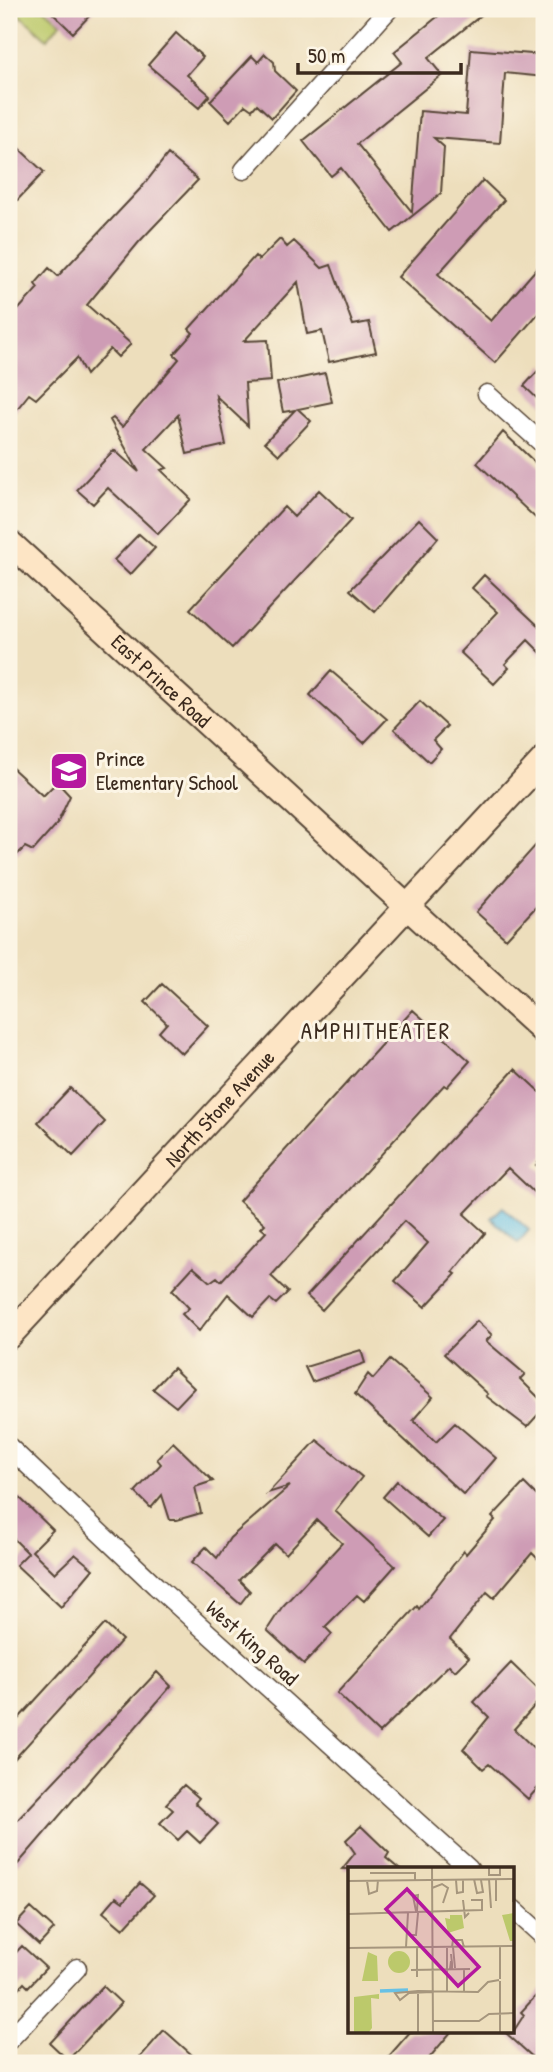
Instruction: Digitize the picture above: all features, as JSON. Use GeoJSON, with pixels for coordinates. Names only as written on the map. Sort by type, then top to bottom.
{"type":"FeatureCollection","features":[{"type":"Feature","properties":{"kind":"main road","name":"East Prince Road"},"geometry":{"type":"LineString","coordinates":[[9,542],[544,1032]]}},
{"type":"Feature","properties":{"kind":"main road","name":"North Stone Avenue"},"geometry":{"type":"LineString","coordinates":[[9,1336],[544,759]]}},
{"type":"Feature","properties":{"kind":"street"},"geometry":{"type":"LineString","coordinates":[[244,170],[389,9]]}},
{"type":"Feature","properties":{"kind":"street"},"geometry":{"type":"LineString","coordinates":[[487,394],[544,444]]}},
{"type":"Feature","properties":{"kind":"street","name":"West King Road"},"geometry":{"type":"LineString","coordinates":[[9,1447],[173,1602],[467,1867]]}},
{"type":"Feature","properties":{"kind":"street"},"geometry":{"type":"LineString","coordinates":[[514,1910],[544,1937]]}},
{"type":"Feature","properties":{"kind":"street"},"geometry":{"type":"LineString","coordinates":[[9,2040],[77,1968]]}},
{"type":"Feature","properties":{"kind":"green space"},"geometry":{"type":"Polygon","coordinates":[[[13,9],[45,9],[61,23],[47,39],[13,9]]]}},
{"type":"Feature","properties":{"kind":"water"},"geometry":{"type":"Polygon","coordinates":[[[503,1207],[529,1230],[518,1243],[491,1218],[503,1207]]]}},
{"type":"Feature","properties":{"kind":"building"},"geometry":{"type":"Polygon","coordinates":[[[48,9],[96,9],[73,33],[48,9]]]}},
{"type":"Feature","properties":{"kind":"building"},"geometry":{"type":"Polygon","coordinates":[[[447,9],[489,9],[428,58],[442,75],[357,144],[412,212],[420,111],[466,115],[471,49],[544,55],[544,77],[505,73],[500,143],[434,138],[444,147],[441,193],[392,232],[341,168],[331,176],[303,141],[402,62],[394,52],[447,9]]]}},
{"type":"Feature","properties":{"kind":"building"},"geometry":{"type":"Polygon","coordinates":[[[176,33],[203,57],[187,75],[210,95],[199,108],[148,65],[176,33]]]}},
{"type":"Feature","properties":{"kind":"building"},"geometry":{"type":"Polygon","coordinates":[[[265,54],[274,62],[275,71],[296,91],[272,118],[257,104],[252,110],[245,105],[230,121],[210,101],[252,56],[258,62],[265,54]]]}},
{"type":"Feature","properties":{"kind":"building"},"geometry":{"type":"Polygon","coordinates":[[[9,139],[44,172],[9,209],[9,139]]]}},
{"type":"Feature","properties":{"kind":"building"},"geometry":{"type":"Polygon","coordinates":[[[168,154],[198,180],[139,242],[87,305],[131,344],[118,357],[110,349],[86,375],[77,358],[36,399],[29,394],[9,419],[9,320],[38,288],[35,284],[49,268],[58,276],[142,187],[168,154]]]}},
{"type":"Feature","properties":{"kind":"building"},"geometry":{"type":"Polygon","coordinates":[[[483,180],[504,200],[438,274],[491,321],[544,260],[544,307],[495,363],[398,277],[483,180]]]}},
{"type":"Feature","properties":{"kind":"building"},"geometry":{"type":"Polygon","coordinates":[[[280,239],[287,247],[294,241],[322,268],[331,265],[353,325],[369,322],[376,352],[329,362],[322,331],[307,334],[298,282],[244,341],[268,340],[271,381],[245,383],[248,426],[216,396],[226,445],[187,454],[178,415],[146,449],[167,468],[161,470],[191,499],[158,534],[108,488],[93,504],[77,490],[114,450],[139,472],[110,420],[113,418],[122,427],[179,359],[174,354],[193,333],[189,329],[255,256],[259,260],[280,239]]]}},
{"type":"Feature","properties":{"kind":"building"},"geometry":{"type":"Polygon","coordinates":[[[544,364],[544,405],[524,386],[544,364]]]}},
{"type":"Feature","properties":{"kind":"building"},"geometry":{"type":"Polygon","coordinates":[[[325,373],[332,402],[298,409],[311,421],[279,455],[265,442],[295,410],[283,412],[277,383],[325,373]]]}},
{"type":"Feature","properties":{"kind":"building"},"geometry":{"type":"Polygon","coordinates":[[[503,432],[544,471],[544,526],[477,463],[503,432]]]}},
{"type":"Feature","properties":{"kind":"building"},"geometry":{"type":"Polygon","coordinates":[[[319,490],[351,520],[232,648],[190,609],[284,507],[294,517],[319,490]]]}},
{"type":"Feature","properties":{"kind":"building"},"geometry":{"type":"Polygon","coordinates":[[[419,519],[438,538],[375,612],[350,590],[419,519]]]}},
{"type":"Feature","properties":{"kind":"building"},"geometry":{"type":"Polygon","coordinates":[[[139,534],[155,548],[130,575],[114,560],[139,534]]]}},
{"type":"Feature","properties":{"kind":"building"},"geometry":{"type":"Polygon","coordinates":[[[484,575],[544,631],[544,656],[528,640],[505,664],[509,668],[494,684],[460,652],[498,612],[472,588],[484,575]]]}},
{"type":"Feature","properties":{"kind":"building"},"geometry":{"type":"Polygon","coordinates":[[[331,671],[387,719],[364,743],[310,695],[331,671]]]}},
{"type":"Feature","properties":{"kind":"building"},"geometry":{"type":"Polygon","coordinates":[[[420,701],[447,726],[433,740],[441,749],[429,762],[394,729],[420,701]]]}},
{"type":"Feature","properties":{"kind":"building"},"geometry":{"type":"Polygon","coordinates":[[[9,765],[43,796],[57,782],[70,796],[57,824],[33,851],[25,847],[17,855],[9,848],[9,765]]]}},
{"type":"Feature","properties":{"kind":"building"},"geometry":{"type":"Polygon","coordinates":[[[544,836],[544,898],[506,939],[476,912],[544,836]]]}},
{"type":"Feature","properties":{"kind":"building"},"geometry":{"type":"Polygon","coordinates":[[[162,984],[208,1026],[182,1054],[159,1032],[167,1023],[145,1002],[162,984]]]}},
{"type":"Feature","properties":{"kind":"building"},"geometry":{"type":"Polygon","coordinates":[[[413,1010],[470,1061],[447,1087],[444,1085],[271,1276],[288,1292],[276,1304],[270,1299],[253,1317],[228,1294],[199,1331],[182,1314],[189,1308],[172,1290],[193,1267],[210,1282],[217,1277],[221,1281],[266,1232],[261,1228],[265,1224],[239,1201],[413,1010]]]}},
{"type":"Feature","properties":{"kind":"building"},"geometry":{"type":"Polygon","coordinates":[[[515,1069],[544,1096],[544,1156],[536,1165],[544,1173],[544,1202],[508,1168],[464,1214],[485,1233],[453,1272],[456,1274],[425,1307],[395,1281],[428,1243],[404,1221],[322,1310],[307,1296],[515,1069]]]}},
{"type":"Feature","properties":{"kind":"building"},"geometry":{"type":"Polygon","coordinates":[[[70,1088],[105,1122],[73,1156],[38,1122],[70,1088]]]}},
{"type":"Feature","properties":{"kind":"building"},"geometry":{"type":"Polygon","coordinates":[[[477,1321],[492,1335],[486,1341],[525,1374],[520,1379],[544,1403],[544,1408],[527,1427],[486,1396],[488,1394],[444,1354],[477,1321]]]}},
{"type":"Feature","properties":{"kind":"building"},"geometry":{"type":"Polygon","coordinates":[[[361,1350],[365,1363],[312,1382],[305,1367],[361,1350]]]}},
{"type":"Feature","properties":{"kind":"building"},"geometry":{"type":"Polygon","coordinates":[[[390,1360],[433,1397],[413,1420],[436,1442],[455,1423],[496,1458],[464,1495],[355,1394],[368,1374],[373,1379],[390,1360]]]}},
{"type":"Feature","properties":{"kind":"building"},"geometry":{"type":"Polygon","coordinates":[[[173,1368],[194,1388],[176,1407],[153,1389],[173,1368]]]}},
{"type":"Feature","properties":{"kind":"building"},"geometry":{"type":"Polygon","coordinates":[[[317,1440],[362,1477],[335,1511],[395,1566],[364,1601],[357,1595],[325,1627],[332,1634],[304,1664],[267,1630],[282,1607],[342,1543],[317,1520],[286,1554],[275,1544],[239,1580],[250,1591],[240,1604],[192,1562],[206,1547],[217,1558],[230,1538],[290,1486],[268,1493],[317,1440]]]}},
{"type":"Feature","properties":{"kind":"building"},"geometry":{"type":"Polygon","coordinates":[[[173,1442],[213,1481],[195,1487],[201,1513],[177,1520],[170,1520],[162,1495],[151,1508],[135,1492],[161,1464],[157,1459],[173,1442]]]}},
{"type":"Feature","properties":{"kind":"building"},"geometry":{"type":"Polygon","coordinates":[[[397,1481],[443,1520],[428,1537],[383,1497],[397,1481]]]}},
{"type":"Feature","properties":{"kind":"building"},"geometry":{"type":"Polygon","coordinates":[[[524,1483],[544,1503],[544,1565],[532,1553],[494,1598],[487,1592],[450,1639],[469,1657],[455,1671],[449,1665],[379,1733],[337,1693],[417,1606],[419,1609],[464,1551],[466,1554],[495,1520],[492,1517],[524,1483]]]}},
{"type":"Feature","properties":{"kind":"building"},"geometry":{"type":"Polygon","coordinates":[[[20,1498],[53,1530],[32,1551],[55,1573],[75,1554],[93,1569],[61,1607],[16,1565],[28,1553],[9,1534],[9,1510],[20,1498]]]}},
{"type":"Feature","properties":{"kind":"building"},"geometry":{"type":"Polygon","coordinates":[[[105,1624],[122,1640],[9,1765],[9,1729],[105,1624]]]}},
{"type":"Feature","properties":{"kind":"building"},"geometry":{"type":"Polygon","coordinates":[[[511,1663],[544,1695],[514,1729],[544,1758],[544,1781],[528,1799],[489,1764],[483,1769],[463,1749],[489,1717],[474,1702],[511,1663]]]}},
{"type":"Feature","properties":{"kind":"building"},"geometry":{"type":"Polygon","coordinates":[[[157,1672],[171,1686],[18,1864],[9,1855],[9,1829],[157,1672]]]}},
{"type":"Feature","properties":{"kind":"building"},"geometry":{"type":"Polygon","coordinates":[[[184,1785],[199,1798],[195,1803],[218,1824],[200,1843],[187,1831],[178,1840],[160,1823],[173,1810],[166,1804],[184,1785]]]}},
{"type":"Feature","properties":{"kind":"building"},"geometry":{"type":"Polygon","coordinates":[[[361,1826],[389,1853],[386,1858],[397,1867],[342,1869],[355,1853],[346,1840],[361,1826]]]}},
{"type":"Feature","properties":{"kind":"building"},"geometry":{"type":"Polygon","coordinates":[[[140,1883],[154,1895],[123,1929],[103,1912],[116,1897],[123,1902],[140,1883]]]}},
{"type":"Feature","properties":{"kind":"building"},"geometry":{"type":"Polygon","coordinates":[[[31,1908],[54,1929],[39,1945],[16,1924],[31,1908]]]}},
{"type":"Feature","properties":{"kind":"building"},"geometry":{"type":"Polygon","coordinates":[[[22,1946],[46,1968],[28,1987],[24,1983],[9,1999],[9,1960],[22,1946]]]}},
{"type":"Feature","properties":{"kind":"building"},"geometry":{"type":"Polygon","coordinates":[[[103,1986],[121,2003],[68,2060],[50,2043],[103,1986]]]}},
{"type":"Feature","properties":{"kind":"building"},"geometry":{"type":"Polygon","coordinates":[[[544,1987],[544,2049],[535,2059],[507,2034],[514,2034],[524,2015],[521,2012],[544,1987]]]}},
{"type":"Feature","properties":{"kind":"building"},"geometry":{"type":"Polygon","coordinates":[[[164,2030],[201,2063],[135,2063],[164,2030]]]}},
{"type":"Feature","properties":{"kind":"building"},"geometry":{"type":"Polygon","coordinates":[[[408,2034],[449,2034],[425,2063],[383,2063],[408,2034]]]}},
{"type":"Feature","properties":{"kind":"place","name":"Prince Elementary School"},"geometry":{"type":"Point","coordinates":[69,771]}},
{"type":"Feature","properties":{"kind":"district","name":"AMPHITHEATER"},"geometry":{"type":"Point","coordinates":[376,1031]}}]}
